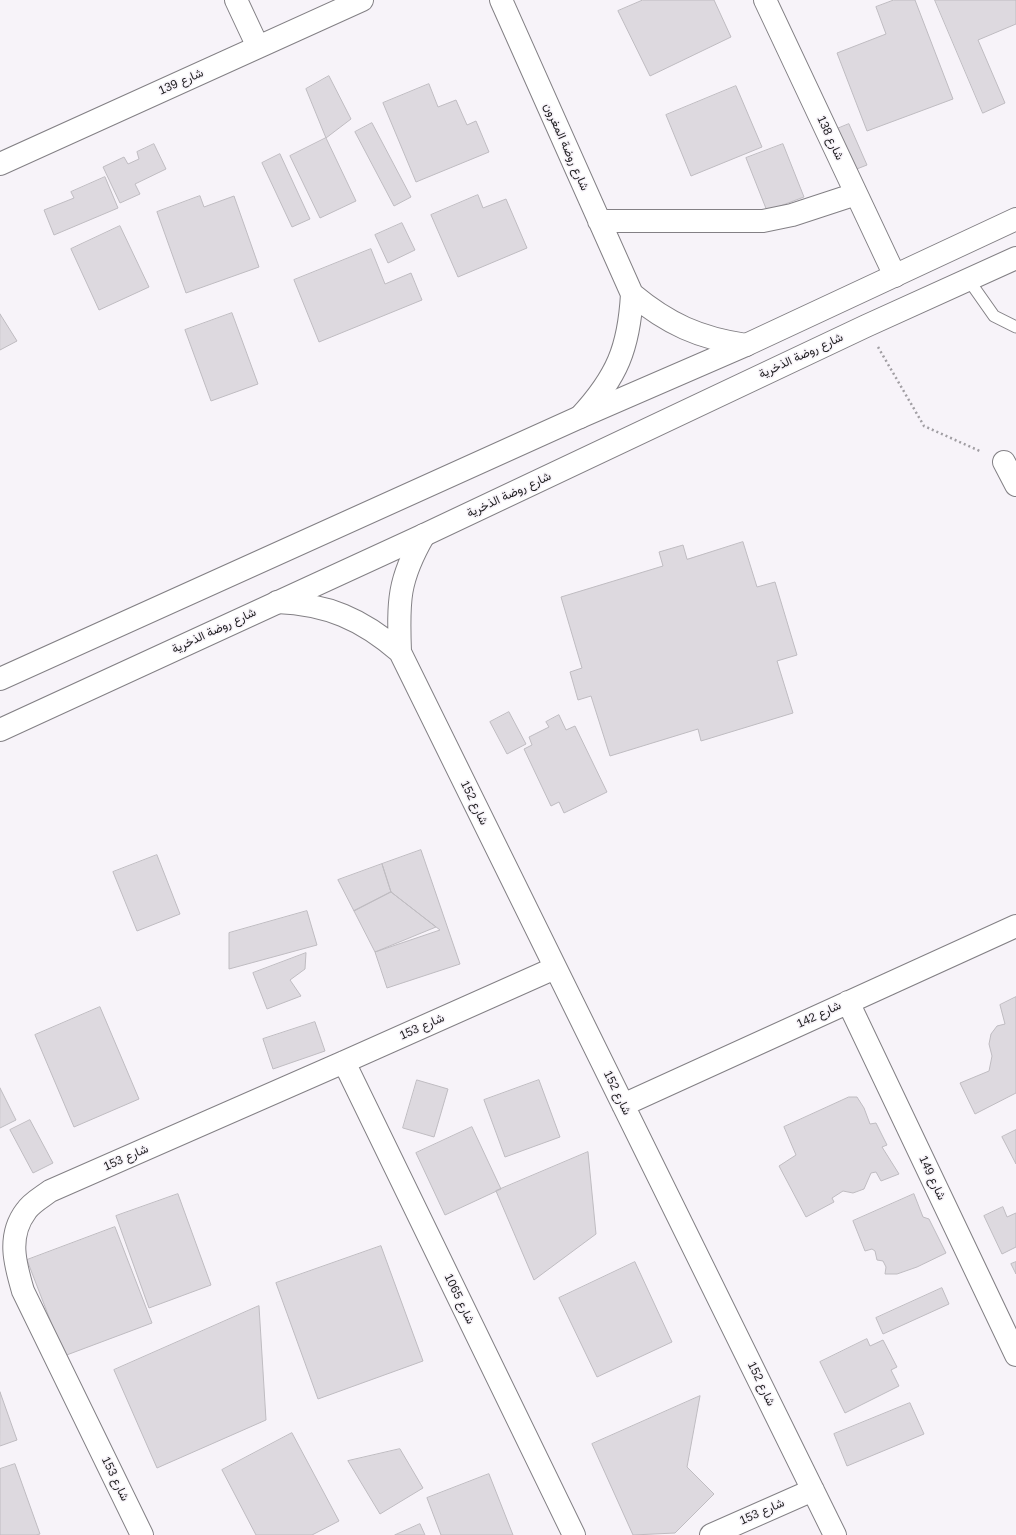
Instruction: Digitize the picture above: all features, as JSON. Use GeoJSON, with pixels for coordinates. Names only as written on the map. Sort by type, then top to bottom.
{"type":"FeatureCollection","features":[{"type":"Feature","properties":{"kind":"street"},"geometry":{"type":"LineString","coordinates":[[236,0],[258,47]]}},
{"type":"Feature","properties":{"kind":"street","name":"شارع 139"},"geometry":{"type":"LineString","coordinates":[[0,164],[362,0]]}},
{"type":"Feature","properties":{"kind":"street","name":"شارع روضة المغرون"},"geometry":{"type":"LineString","coordinates":[[501,0],[632,294],[651,310],[673,324],[696,334],[721,341],[746,345]]}},
{"type":"Feature","properties":{"kind":"street","name":"شارع 138"},"geometry":{"type":"LineString","coordinates":[[765,0],[895,276]]}},
{"type":"Feature","properties":{"kind":"street"},"geometry":{"type":"LineString","coordinates":[[599,221],[763,221],[792,216],[856,194]]}},
{"type":"Feature","properties":{"kind":"street"},"geometry":{"type":"LineString","coordinates":[[0,679],[580,417],[746,345],[1016,219]]}},
{"type":"Feature","properties":{"kind":"street","name":"شارع روضة الذخرية"},"geometry":{"type":"LineString","coordinates":[[0,730],[424,535],[866,326],[1016,258]]}},
{"type":"Feature","properties":{"kind":"street","name":"شارع روضة المغرون"},"geometry":{"type":"LineString","coordinates":[[580,417],[598,397],[616,368],[624,348],[630,321],[632,294]]}},
{"type":"Feature","properties":{"kind":"street"},"geometry":{"type":"LineString","coordinates":[[1004,462],[1016,485]]}},
{"type":"Feature","properties":{"kind":"street","name":"شارع 152"},"geometry":{"type":"LineString","coordinates":[[424,535],[412,556],[403,578],[399,602],[400,652],[836,1535]]}},
{"type":"Feature","properties":{"kind":"street","name":"شارع 152"},"geometry":{"type":"LineString","coordinates":[[277,602],[314,606],[343,615],[364,625],[400,652]]}},
{"type":"Feature","properties":{"kind":"street","name":"شارع 142"},"geometry":{"type":"LineString","coordinates":[[623,1105],[1016,926]]}},
{"type":"Feature","properties":{"kind":"street","name":"شارع 153"},"geometry":{"type":"LineString","coordinates":[[142,1535],[23,1291],[14,1262],[14,1236],[26,1211],[50,1191],[555,968]]}},
{"type":"Feature","properties":{"kind":"street","name":"شارع 149"},"geometry":{"type":"LineString","coordinates":[[848,1002],[1016,1355]]}},
{"type":"Feature","properties":{"kind":"street","name":"شارع 1065"},"geometry":{"type":"LineString","coordinates":[[344,1062],[574,1535]]}},
{"type":"Feature","properties":{"kind":"street","name":"شارع 153"},"geometry":{"type":"LineString","coordinates":[[711,1535],[813,1490]]}},
{"type":"Feature","properties":{"kind":"lane"},"geometry":{"type":"LineString","coordinates":[[968,279],[994,316],[1016,327]]}},
{"type":"Feature","properties":{"kind":"path"},"geometry":{"type":"LineString","coordinates":[[866,326],[924,426],[1004,462]]}},
{"type":"Feature","properties":{"kind":"building"},"geometry":{"type":"Polygon","coordinates":[[[643,0],[714,0],[731,37],[650,76],[618,11],[643,0]]]}},
{"type":"Feature","properties":{"kind":"building"},"geometry":{"type":"Polygon","coordinates":[[[894,0],[915,0],[953,99],[867,131],[837,53],[886,34],[876,7],[894,0]]]}},
{"type":"Feature","properties":{"kind":"building"},"geometry":{"type":"Polygon","coordinates":[[[935,0],[1016,0],[1016,24],[978,40],[1005,103],[983,113],[935,0]]]}},
{"type":"Feature","properties":{"kind":"building"},"geometry":{"type":"Polygon","coordinates":[[[329,76],[351,119],[326,138],[306,89],[329,76]]]}},
{"type":"Feature","properties":{"kind":"building"},"geometry":{"type":"Polygon","coordinates":[[[429,84],[438,107],[456,100],[467,125],[476,121],[489,152],[416,182],[383,103],[429,84]]]}},
{"type":"Feature","properties":{"kind":"building"},"geometry":{"type":"Polygon","coordinates":[[[736,86],[762,147],[691,176],[666,115],[736,86]]]}},
{"type":"Feature","properties":{"kind":"building"},"geometry":{"type":"Polygon","coordinates":[[[372,123],[411,197],[394,206],[355,132],[372,123]]]}},
{"type":"Feature","properties":{"kind":"building"},"geometry":{"type":"Polygon","coordinates":[[[849,124],[867,165],[849,172],[832,131],[849,124]]]}},
{"type":"Feature","properties":{"kind":"building"},"geometry":{"type":"Polygon","coordinates":[[[326,138],[356,201],[320,218],[290,156],[326,138]]]}},
{"type":"Feature","properties":{"kind":"building"},"geometry":{"type":"Polygon","coordinates":[[[154,144],[166,169],[135,184],[140,194],[120,203],[103,167],[124,157],[128,164],[139,159],[137,152],[154,144]]]}},
{"type":"Feature","properties":{"kind":"building"},"geometry":{"type":"Polygon","coordinates":[[[783,144],[804,197],[767,211],[746,158],[783,144]]]}},
{"type":"Feature","properties":{"kind":"building"},"geometry":{"type":"Polygon","coordinates":[[[280,154],[310,219],[292,227],[262,163],[280,154]]]}},
{"type":"Feature","properties":{"kind":"building"},"geometry":{"type":"Polygon","coordinates":[[[105,177],[118,208],[54,235],[44,210],[74,198],[71,192],[105,177]]]}},
{"type":"Feature","properties":{"kind":"building"},"geometry":{"type":"Polygon","coordinates":[[[478,195],[483,208],[506,199],[527,248],[458,277],[431,215],[478,195]]]}},
{"type":"Feature","properties":{"kind":"building"},"geometry":{"type":"Polygon","coordinates":[[[200,196],[204,207],[234,196],[259,267],[186,293],[157,212],[200,196]]]}},
{"type":"Feature","properties":{"kind":"building"},"geometry":{"type":"Polygon","coordinates":[[[402,223],[415,250],[388,263],[375,235],[402,223]]]}},
{"type":"Feature","properties":{"kind":"building"},"geometry":{"type":"Polygon","coordinates":[[[120,226],[149,287],[99,310],[71,249],[120,226]]]}},
{"type":"Feature","properties":{"kind":"building"},"geometry":{"type":"Polygon","coordinates":[[[371,249],[385,284],[411,273],[422,300],[319,342],[294,280],[371,249]]]}},
{"type":"Feature","properties":{"kind":"building"},"geometry":{"type":"Polygon","coordinates":[[[232,313],[258,384],[211,401],[185,330],[232,313]]]}},
{"type":"Feature","properties":{"kind":"building"},"geometry":{"type":"Polygon","coordinates":[[[0,314],[17,341],[0,350],[0,314]]]}},
{"type":"Feature","properties":{"kind":"building"},"geometry":{"type":"Polygon","coordinates":[[[743,542],[757,587],[775,582],[797,655],[777,661],[793,713],[701,741],[698,729],[610,756],[591,696],[578,700],[570,672],[582,668],[561,597],[663,566],[659,552],[683,545],[687,559],[743,542]]]}},
{"type":"Feature","properties":{"kind":"building"},"geometry":{"type":"Polygon","coordinates":[[[509,712],[526,744],[507,754],[490,722],[509,712]]]}},
{"type":"Feature","properties":{"kind":"building"},"geometry":{"type":"Polygon","coordinates":[[[559,715],[566,730],[575,726],[607,792],[564,813],[559,802],[551,806],[524,749],[532,745],[529,737],[549,727],[546,722],[559,715]]]}},
{"type":"Feature","properties":{"kind":"building"},"geometry":{"type":"Polygon","coordinates":[[[421,850],[460,964],[387,988],[375,952],[440,930],[391,892],[382,864],[421,850]]]}},
{"type":"Feature","properties":{"kind":"building"},"geometry":{"type":"Polygon","coordinates":[[[157,855],[180,914],[137,931],[113,872],[157,855]]]}},
{"type":"Feature","properties":{"kind":"building"},"geometry":{"type":"Polygon","coordinates":[[[382,864],[391,892],[354,911],[338,880],[382,864]]]}},
{"type":"Feature","properties":{"kind":"building"},"geometry":{"type":"Polygon","coordinates":[[[391,892],[436,927],[375,952],[354,911],[391,892]]]}},
{"type":"Feature","properties":{"kind":"building"},"geometry":{"type":"Polygon","coordinates":[[[307,911],[317,945],[229,969],[229,933],[307,911]]]}},
{"type":"Feature","properties":{"kind":"building"},"geometry":{"type":"Polygon","coordinates":[[[306,953],[305,969],[290,980],[301,996],[267,1009],[253,973],[306,953]]]}},
{"type":"Feature","properties":{"kind":"building"},"geometry":{"type":"Polygon","coordinates":[[[1016,997],[1016,1093],[975,1114],[960,1083],[989,1071],[992,1056],[989,1044],[991,1034],[997,1026],[1005,1024],[1000,1005],[1016,997]]]}},
{"type":"Feature","properties":{"kind":"building"},"geometry":{"type":"Polygon","coordinates":[[[100,1007],[139,1099],[74,1127],[35,1035],[100,1007]]]}},
{"type":"Feature","properties":{"kind":"building"},"geometry":{"type":"Polygon","coordinates":[[[315,1022],[325,1051],[273,1069],[263,1039],[315,1022]]]}},
{"type":"Feature","properties":{"kind":"building"},"geometry":{"type":"Polygon","coordinates":[[[417,1080],[448,1089],[434,1137],[403,1128],[417,1080]]]}},
{"type":"Feature","properties":{"kind":"building"},"geometry":{"type":"Polygon","coordinates":[[[539,1080],[560,1137],[505,1157],[484,1100],[539,1080]]]}},
{"type":"Feature","properties":{"kind":"building"},"geometry":{"type":"Polygon","coordinates":[[[0,1088],[16,1120],[0,1128],[0,1088]]]}},
{"type":"Feature","properties":{"kind":"building"},"geometry":{"type":"Polygon","coordinates":[[[849,1097],[857,1097],[864,1108],[870,1124],[876,1123],[887,1145],[882,1147],[899,1174],[881,1181],[876,1172],[871,1173],[864,1189],[853,1193],[843,1191],[832,1198],[834,1202],[806,1217],[779,1166],[796,1155],[784,1127],[849,1097]]]}},
{"type":"Feature","properties":{"kind":"building"},"geometry":{"type":"Polygon","coordinates":[[[30,1120],[53,1163],[33,1173],[10,1130],[30,1120]]]}},
{"type":"Feature","properties":{"kind":"building"},"geometry":{"type":"Polygon","coordinates":[[[472,1127],[501,1189],[445,1215],[416,1153],[472,1127]]]}},
{"type":"Feature","properties":{"kind":"building"},"geometry":{"type":"Polygon","coordinates":[[[1016,1130],[1016,1164],[1002,1137],[1016,1130]]]}},
{"type":"Feature","properties":{"kind":"building"},"geometry":{"type":"Polygon","coordinates":[[[588,1152],[596,1234],[534,1280],[496,1191],[588,1152]]]}},
{"type":"Feature","properties":{"kind":"building"},"geometry":{"type":"Polygon","coordinates":[[[178,1194],[211,1285],[149,1308],[116,1216],[178,1194]]]}},
{"type":"Feature","properties":{"kind":"building"},"geometry":{"type":"Polygon","coordinates":[[[914,1194],[923,1217],[929,1219],[946,1253],[917,1267],[897,1274],[885,1274],[886,1267],[883,1261],[877,1260],[875,1251],[872,1249],[865,1251],[853,1221],[914,1194]]]}},
{"type":"Feature","properties":{"kind":"building"},"geometry":{"type":"Polygon","coordinates":[[[1003,1207],[1007,1217],[1016,1213],[1016,1247],[1002,1254],[984,1216],[1003,1207]]]}},
{"type":"Feature","properties":{"kind":"building"},"geometry":{"type":"Polygon","coordinates":[[[115,1227],[152,1323],[64,1356],[27,1260],[115,1227]]]}},
{"type":"Feature","properties":{"kind":"building"},"geometry":{"type":"Polygon","coordinates":[[[381,1246],[423,1361],[318,1399],[276,1283],[381,1246]]]}},
{"type":"Feature","properties":{"kind":"building"},"geometry":{"type":"Polygon","coordinates":[[[635,1262],[672,1342],[597,1377],[559,1298],[635,1262]]]}},
{"type":"Feature","properties":{"kind":"building"},"geometry":{"type":"Polygon","coordinates":[[[1016,1262],[1016,1274],[1011,1264],[1016,1262]]]}},
{"type":"Feature","properties":{"kind":"building"},"geometry":{"type":"Polygon","coordinates":[[[942,1288],[949,1304],[883,1334],[876,1318],[942,1288]]]}},
{"type":"Feature","properties":{"kind":"building"},"geometry":{"type":"Polygon","coordinates":[[[259,1306],[266,1420],[157,1468],[114,1370],[259,1306]]]}},
{"type":"Feature","properties":{"kind":"building"},"geometry":{"type":"Polygon","coordinates":[[[867,1339],[870,1346],[883,1340],[897,1367],[891,1370],[899,1386],[845,1413],[820,1362],[867,1339]]]}},
{"type":"Feature","properties":{"kind":"building"},"geometry":{"type":"Polygon","coordinates":[[[0,1392],[17,1440],[0,1446],[0,1392]]]}},
{"type":"Feature","properties":{"kind":"building"},"geometry":{"type":"Polygon","coordinates":[[[700,1396],[687,1467],[714,1494],[675,1533],[633,1535],[592,1444],[700,1396]]]}},
{"type":"Feature","properties":{"kind":"building"},"geometry":{"type":"Polygon","coordinates":[[[910,1403],[924,1434],[847,1466],[834,1434],[910,1403]]]}},
{"type":"Feature","properties":{"kind":"building"},"geometry":{"type":"Polygon","coordinates":[[[292,1433],[339,1521],[312,1535],[256,1535],[222,1470],[292,1433]]]}},
{"type":"Feature","properties":{"kind":"building"},"geometry":{"type":"Polygon","coordinates":[[[400,1449],[423,1488],[380,1514],[348,1461],[400,1449]]]}},
{"type":"Feature","properties":{"kind":"building"},"geometry":{"type":"Polygon","coordinates":[[[15,1464],[40,1534],[0,1535],[0,1469],[15,1464]]]}},
{"type":"Feature","properties":{"kind":"building"},"geometry":{"type":"Polygon","coordinates":[[[489,1474],[513,1535],[441,1535],[427,1498],[489,1474]]]}},
{"type":"Feature","properties":{"kind":"building"},"geometry":{"type":"Polygon","coordinates":[[[420,1524],[425,1535],[395,1535],[420,1524]]]}}]}
